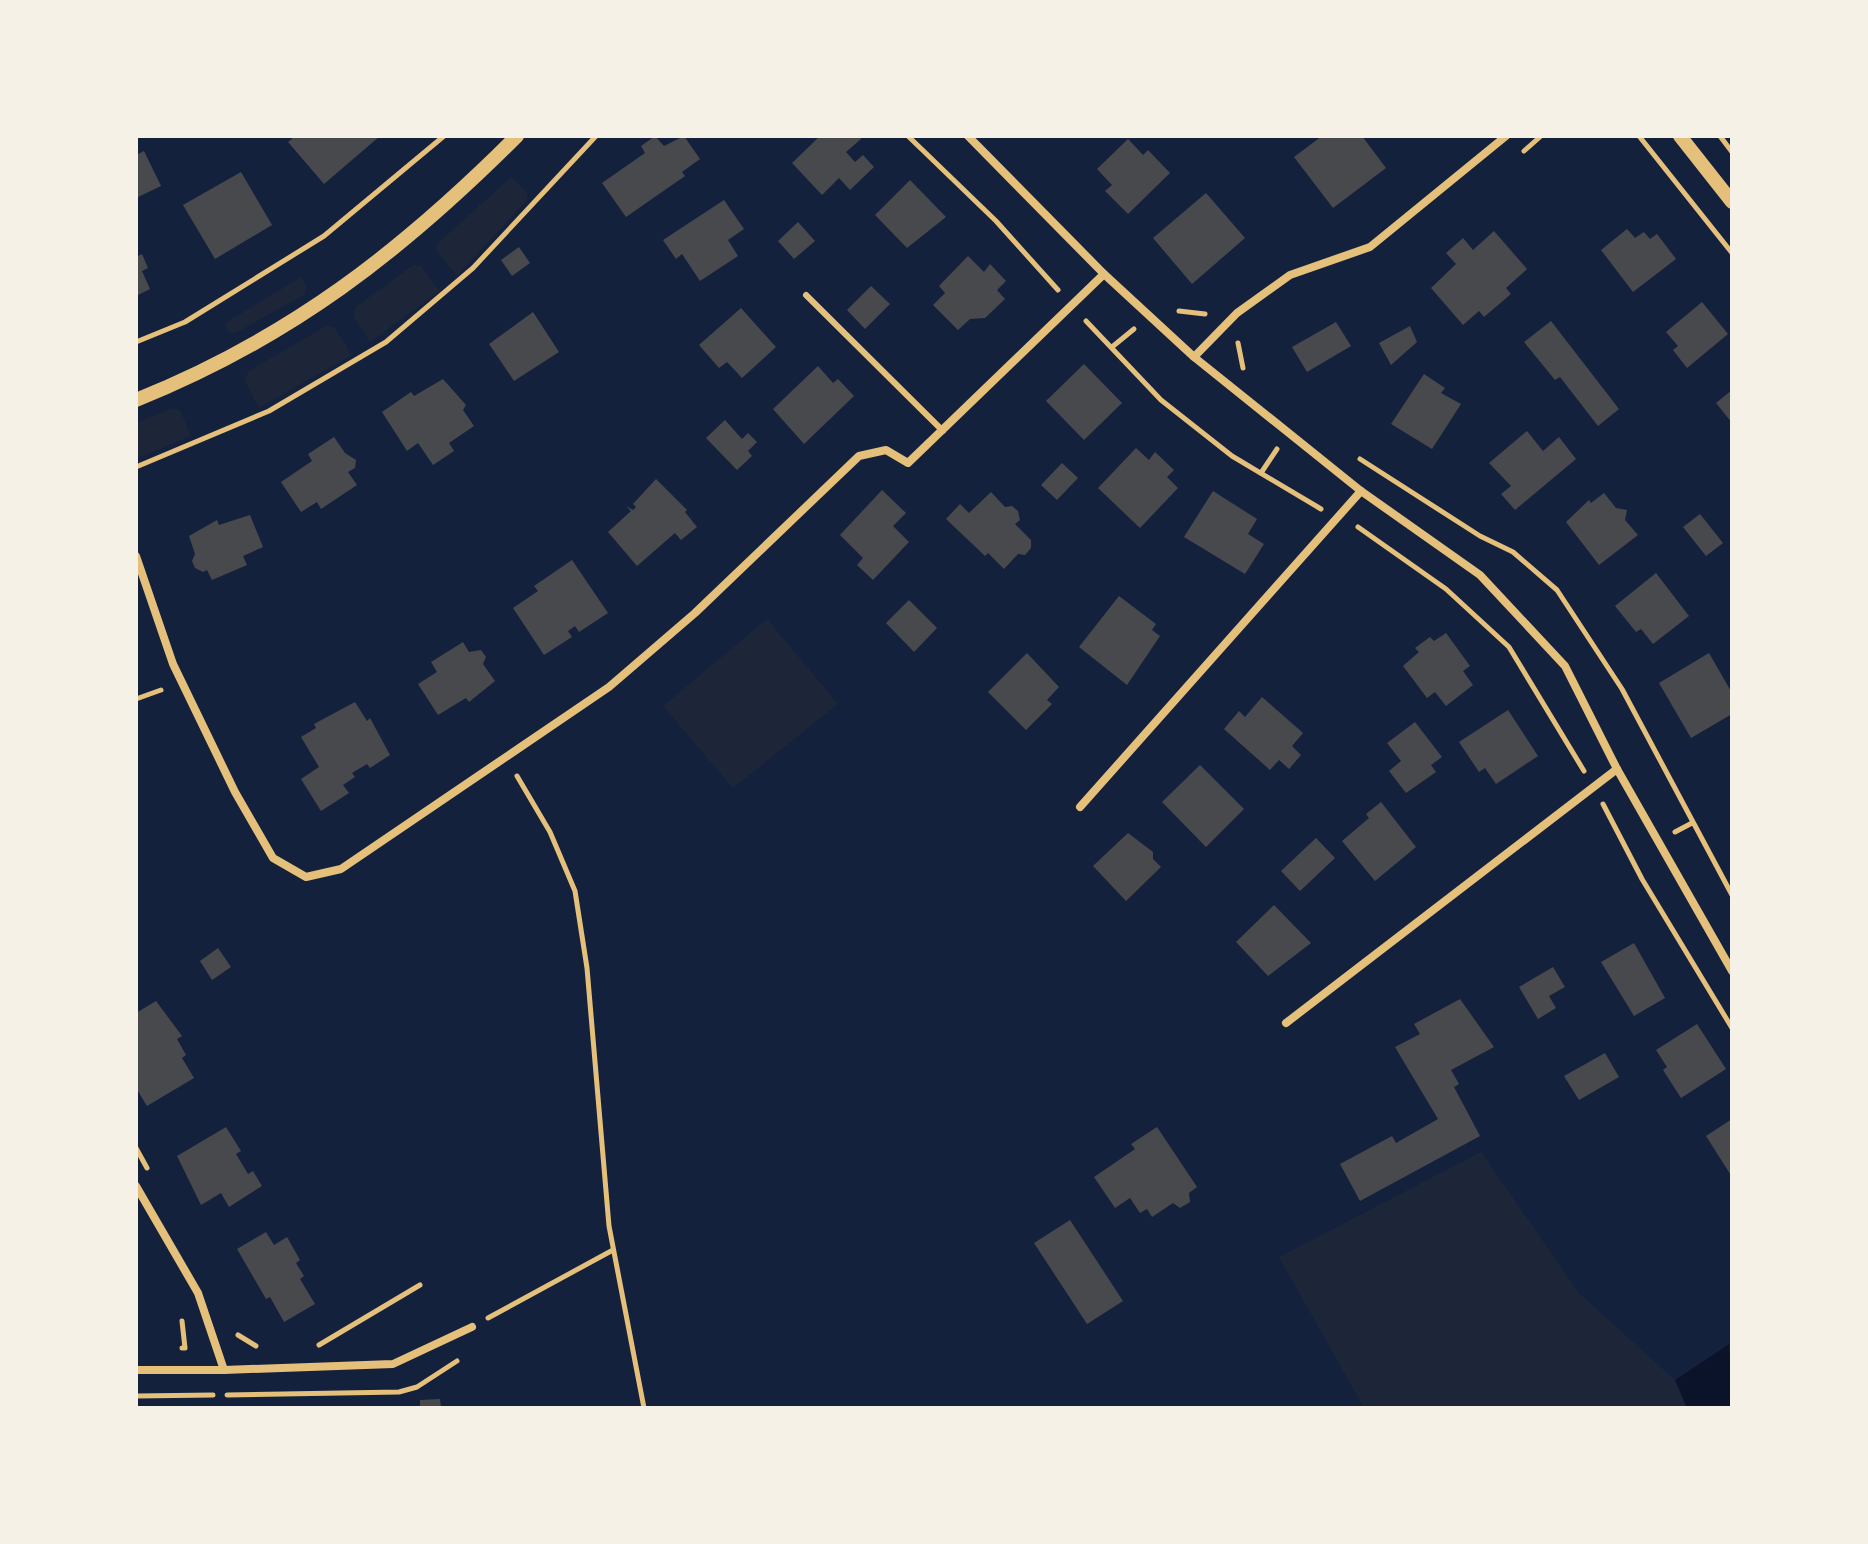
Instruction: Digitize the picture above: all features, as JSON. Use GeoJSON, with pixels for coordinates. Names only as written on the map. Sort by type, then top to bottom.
{"type":"FeatureCollection","features":[{"type":"Feature","properties":{"kind":"street"},"geometry":{"type":"LineString","coordinates":[[136,400],[198,375],[304,316],[390,255],[517,136]]}},
{"type":"Feature","properties":{"kind":"street"},"geometry":{"type":"LineString","coordinates":[[968,136],[1104,274],[1194,357],[1361,491],[1480,575],[1565,666],[1617,769],[1732,971]]}},
{"type":"Feature","properties":{"kind":"street"},"geometry":{"type":"LineString","coordinates":[[1194,357],[1237,313],[1290,275],[1370,247],[1506,136]]}},
{"type":"Feature","properties":{"kind":"street"},"geometry":{"type":"LineString","coordinates":[[1680,136],[1732,202]]}},
{"type":"Feature","properties":{"kind":"street"},"geometry":{"type":"LineString","coordinates":[[136,556],[173,664],[235,792],[273,858],[306,877],[341,869],[631,669],[695,613],[859,456],[886,450],[908,463],[1104,274]]}},
{"type":"Feature","properties":{"kind":"street"},"geometry":{"type":"LineString","coordinates":[[1080,807],[1361,491]]}},
{"type":"Feature","properties":{"kind":"street"},"geometry":{"type":"LineString","coordinates":[[1286,1023],[1617,769]]}},
{"type":"Feature","properties":{"kind":"street"},"geometry":{"type":"LineString","coordinates":[[136,1186],[198,1293],[224,1370]]}},
{"type":"Feature","properties":{"kind":"street"},"geometry":{"type":"LineString","coordinates":[[136,1370],[393,1364],[472,1327]]}},
{"type":"Feature","properties":{"kind":"lane"},"geometry":{"type":"LineString","coordinates":[[806,295],[943,431]]}},
{"type":"Feature","properties":{"kind":"path"},"geometry":{"type":"LineString","coordinates":[[136,342],[185,322],[324,236],[444,136]]}},
{"type":"Feature","properties":{"kind":"path"},"geometry":{"type":"LineString","coordinates":[[136,467],[269,411],[386,342],[473,268],[596,136]]}},
{"type":"Feature","properties":{"kind":"path"},"geometry":{"type":"LineString","coordinates":[[908,136],[996,221],[1071,307],[1161,400],[1232,456],[1319,508],[1340,516],[1446,589],[1509,647],[1594,787],[1642,879],[1732,1028]]}},
{"type":"Feature","properties":{"kind":"path"},"geometry":{"type":"LineString","coordinates":[[1517,156],[1541,136]]}},
{"type":"Feature","properties":{"kind":"path"},"geometry":{"type":"LineString","coordinates":[[1639,136],[1732,253]]}},
{"type":"Feature","properties":{"kind":"path"},"geometry":{"type":"LineString","coordinates":[[1720,136],[1732,152]]}},
{"type":"Feature","properties":{"kind":"path"},"geometry":{"type":"LineString","coordinates":[[1174,308],[1183,314],[1207,314],[1217,306]]}},
{"type":"Feature","properties":{"kind":"path"},"geometry":{"type":"LineString","coordinates":[[1241,337],[1237,345],[1243,370],[1251,380]]}},
{"type":"Feature","properties":{"kind":"path"},"geometry":{"type":"LineString","coordinates":[[1358,457],[1480,536],[1513,552],[1557,590],[1622,689],[1732,895]]}},
{"type":"Feature","properties":{"kind":"path"},"geometry":{"type":"LineString","coordinates":[[506,757],[550,832],[575,891],[587,968],[613,1250],[644,1408]]}},
{"type":"Feature","properties":{"kind":"path"},"geometry":{"type":"LineString","coordinates":[[136,1148],[151,1175]]}},
{"type":"Feature","properties":{"kind":"path"},"geometry":{"type":"LineString","coordinates":[[472,1327],[613,1250]]}},
{"type":"Feature","properties":{"kind":"path"},"geometry":{"type":"LineString","coordinates":[[312,1349],[420,1285]]}},
{"type":"Feature","properties":{"kind":"path"},"geometry":{"type":"LineString","coordinates":[[170,1350],[185,1348],[180,1306]]}},
{"type":"Feature","properties":{"kind":"path"},"geometry":{"type":"LineString","coordinates":[[233,1324],[240,1338],[269,1352]]}},
{"type":"Feature","properties":{"kind":"shaded area"},"geometry":{"type":"Polygon","coordinates":[[[511,177],[527,193],[527,200],[457,276],[437,252],[437,244],[511,177]]]}},
{"type":"Feature","properties":{"kind":"shaded area"},"geometry":{"type":"Polygon","coordinates":[[[413,265],[421,266],[440,291],[370,342],[353,316],[356,307],[413,265]]]}},
{"type":"Feature","properties":{"kind":"shaded area"},"geometry":{"type":"Polygon","coordinates":[[[301,277],[306,285],[305,294],[236,333],[228,332],[225,323],[301,277]]]}},
{"type":"Feature","properties":{"kind":"shaded area"},"geometry":{"type":"Polygon","coordinates":[[[326,326],[334,327],[352,355],[259,408],[244,379],[249,371],[326,326]]]}},
{"type":"Feature","properties":{"kind":"shaded area"},"geometry":{"type":"Polygon","coordinates":[[[172,408],[180,410],[191,436],[136,459],[136,423],[172,408]]]}},
{"type":"Feature","properties":{"kind":"shaded area"},"geometry":{"type":"Polygon","coordinates":[[[767,619],[838,704],[733,788],[663,706],[767,619]]]}},
{"type":"Feature","properties":{"kind":"shaded area"},"geometry":{"type":"Polygon","coordinates":[[[1481,1152],[1579,1293],[1675,1380],[1687,1408],[1364,1408],[1279,1257],[1481,1152]]]}},
{"type":"Feature","properties":{"kind":"shaded area"},"geometry":{"type":"Polygon","coordinates":[[[1729,1344],[1732,1408],[1687,1408],[1675,1380],[1729,1344]]]}},
{"type":"Feature","properties":{"kind":"building"},"geometry":{"type":"Polygon","coordinates":[[[295,136],[380,136],[324,184],[288,142],[295,136]]]}},
{"type":"Feature","properties":{"kind":"building"},"geometry":{"type":"Polygon","coordinates":[[[655,136],[664,146],[684,136],[700,159],[682,172],[685,176],[626,217],[602,183],[645,153],[641,146],[655,136]]]}},
{"type":"Feature","properties":{"kind":"building"},"geometry":{"type":"Polygon","coordinates":[[[820,136],[859,136],[861,139],[846,152],[855,162],[863,155],[874,167],[850,190],[839,178],[822,195],[792,163],[820,136]]]}},
{"type":"Feature","properties":{"kind":"building"},"geometry":{"type":"Polygon","coordinates":[[[1322,136],[1362,136],[1386,168],[1333,208],[1294,157],[1322,136]]]}},
{"type":"Feature","properties":{"kind":"building"},"geometry":{"type":"Polygon","coordinates":[[[1128,139],[1143,155],[1148,150],[1170,173],[1128,214],[1105,191],[1112,185],[1097,169],[1128,139]]]}},
{"type":"Feature","properties":{"kind":"building"},"geometry":{"type":"Polygon","coordinates":[[[144,151],[161,186],[136,198],[136,155],[144,151]]]}},
{"type":"Feature","properties":{"kind":"building"},"geometry":{"type":"Polygon","coordinates":[[[241,172],[272,225],[215,259],[183,205],[241,172]]]}},
{"type":"Feature","properties":{"kind":"building"},"geometry":{"type":"Polygon","coordinates":[[[910,180],[946,217],[907,248],[875,215],[910,180]]]}},
{"type":"Feature","properties":{"kind":"building"},"geometry":{"type":"Polygon","coordinates":[[[1206,193],[1245,238],[1192,284],[1153,238],[1206,193]]]}},
{"type":"Feature","properties":{"kind":"building"},"geometry":{"type":"Polygon","coordinates":[[[724,200],[744,229],[728,240],[738,256],[700,281],[682,254],[676,259],[663,240],[724,200]]]}},
{"type":"Feature","properties":{"kind":"building"},"geometry":{"type":"Polygon","coordinates":[[[798,222],[815,241],[794,259],[778,241],[798,222]]]}},
{"type":"Feature","properties":{"kind":"building"},"geometry":{"type":"Polygon","coordinates":[[[1627,229],[1635,238],[1644,232],[1650,239],[1657,234],[1676,259],[1633,292],[1601,250],[1627,229]]]}},
{"type":"Feature","properties":{"kind":"building"},"geometry":{"type":"Polygon","coordinates":[[[1494,231],[1527,269],[1506,288],[1511,294],[1484,317],[1479,311],[1463,325],[1431,288],[1456,264],[1446,253],[1463,238],[1473,250],[1494,231]]]}},
{"type":"Feature","properties":{"kind":"building"},"geometry":{"type":"Polygon","coordinates":[[[519,247],[530,263],[512,276],[501,260],[519,247]]]}},
{"type":"Feature","properties":{"kind":"building"},"geometry":{"type":"Polygon","coordinates":[[[142,254],[148,268],[142,271],[150,289],[136,296],[136,257],[142,254]]]}},
{"type":"Feature","properties":{"kind":"building"},"geometry":{"type":"Polygon","coordinates":[[[968,256],[984,272],[990,264],[1006,281],[997,290],[1005,299],[985,318],[970,319],[958,330],[933,305],[945,293],[939,286],[968,256]]]}},
{"type":"Feature","properties":{"kind":"building"},"geometry":{"type":"Polygon","coordinates":[[[871,286],[890,304],[865,329],[847,310],[871,286]]]}},
{"type":"Feature","properties":{"kind":"building"},"geometry":{"type":"Polygon","coordinates":[[[1702,302],[1728,334],[1687,368],[1673,350],[1678,346],[1666,332],[1702,302]]]}},
{"type":"Feature","properties":{"kind":"building"},"geometry":{"type":"Polygon","coordinates":[[[741,308],[776,347],[742,378],[727,362],[719,368],[699,345],[741,308]]]}},
{"type":"Feature","properties":{"kind":"building"},"geometry":{"type":"Polygon","coordinates":[[[533,312],[559,352],[514,381],[489,344],[533,312]]]}},
{"type":"Feature","properties":{"kind":"building"},"geometry":{"type":"Polygon","coordinates":[[[1551,321],[1619,409],[1598,426],[1560,377],[1555,380],[1524,342],[1551,321]]]}},
{"type":"Feature","properties":{"kind":"building"},"geometry":{"type":"Polygon","coordinates":[[[1336,322],[1351,346],[1307,372],[1292,347],[1336,322]]]}},
{"type":"Feature","properties":{"kind":"building"},"geometry":{"type":"Polygon","coordinates":[[[1410,326],[1417,342],[1391,365],[1379,343],[1410,326]]]}},
{"type":"Feature","properties":{"kind":"building"},"geometry":{"type":"Polygon","coordinates":[[[1084,364],[1122,403],[1084,440],[1046,401],[1084,364]]]}},
{"type":"Feature","properties":{"kind":"building"},"geometry":{"type":"Polygon","coordinates":[[[818,366],[833,383],[838,379],[854,396],[804,444],[773,409],[818,366]]]}},
{"type":"Feature","properties":{"kind":"building"},"geometry":{"type":"Polygon","coordinates":[[[1424,374],[1445,388],[1441,393],[1461,404],[1432,449],[1391,424],[1424,374]]]}},
{"type":"Feature","properties":{"kind":"building"},"geometry":{"type":"Polygon","coordinates":[[[443,379],[466,405],[463,410],[474,426],[449,443],[454,451],[433,465],[418,443],[407,451],[382,412],[411,392],[414,396],[443,379]]]}},
{"type":"Feature","properties":{"kind":"building"},"geometry":{"type":"Polygon","coordinates":[[[1732,390],[1732,423],[1716,403],[1732,390]]]}},
{"type":"Feature","properties":{"kind":"building"},"geometry":{"type":"Polygon","coordinates":[[[725,420],[742,439],[748,433],[757,442],[748,451],[752,456],[737,470],[706,438],[725,420]]]}},
{"type":"Feature","properties":{"kind":"building"},"geometry":{"type":"Polygon","coordinates":[[[1527,431],[1543,451],[1559,437],[1576,459],[1515,510],[1501,494],[1511,486],[1489,463],[1527,431]]]}},
{"type":"Feature","properties":{"kind":"building"},"geometry":{"type":"Polygon","coordinates":[[[334,437],[345,453],[356,460],[355,468],[348,472],[357,485],[321,509],[317,502],[301,512],[281,482],[312,461],[308,454],[334,437]]]}},
{"type":"Feature","properties":{"kind":"building"},"geometry":{"type":"Polygon","coordinates":[[[1136,448],[1149,460],[1155,452],[1174,470],[1167,477],[1178,488],[1140,528],[1098,488],[1136,448]]]}},
{"type":"Feature","properties":{"kind":"building"},"geometry":{"type":"Polygon","coordinates":[[[1062,463],[1078,478],[1057,500],[1041,485],[1062,463]]]}},
{"type":"Feature","properties":{"kind":"building"},"geometry":{"type":"Polygon","coordinates":[[[656,479],[687,510],[685,512],[697,527],[681,540],[675,533],[637,566],[608,532],[631,511],[626,506],[633,510],[636,507],[633,504],[656,479]]]}},
{"type":"Feature","properties":{"kind":"building"},"geometry":{"type":"Polygon","coordinates":[[[882,490],[906,513],[893,526],[909,542],[873,580],[857,565],[863,558],[840,535],[882,490]]]}},
{"type":"Feature","properties":{"kind":"building"},"geometry":{"type":"Polygon","coordinates":[[[1213,491],[1257,519],[1248,534],[1264,544],[1245,574],[1184,537],[1213,491]]]}},
{"type":"Feature","properties":{"kind":"building"},"geometry":{"type":"Polygon","coordinates":[[[991,492],[1005,507],[1012,506],[1018,511],[1020,520],[1015,524],[1031,540],[1031,548],[1025,555],[1018,554],[1004,569],[988,553],[985,556],[946,519],[960,504],[969,513],[991,492]]]}},
{"type":"Feature","properties":{"kind":"building"},"geometry":{"type":"Polygon","coordinates":[[[1604,493],[1616,508],[1627,510],[1625,520],[1638,535],[1599,565],[1566,522],[1589,500],[1591,503],[1604,493]]]}},
{"type":"Feature","properties":{"kind":"building"},"geometry":{"type":"Polygon","coordinates":[[[1700,514],[1723,543],[1706,556],[1683,527],[1700,514]]]}},
{"type":"Feature","properties":{"kind":"building"},"geometry":{"type":"Polygon","coordinates":[[[250,515],[263,547],[243,556],[247,565],[212,580],[207,570],[203,572],[195,568],[192,561],[195,554],[189,536],[217,520],[219,525],[250,515]]]}},
{"type":"Feature","properties":{"kind":"building"},"geometry":{"type":"Polygon","coordinates":[[[572,560],[608,613],[579,632],[575,626],[568,631],[572,637],[544,655],[513,608],[538,591],[534,586],[572,560]]]}},
{"type":"Feature","properties":{"kind":"building"},"geometry":{"type":"Polygon","coordinates":[[[1656,573],[1689,616],[1653,644],[1641,629],[1636,632],[1615,606],[1656,573]]]}},
{"type":"Feature","properties":{"kind":"building"},"geometry":{"type":"Polygon","coordinates":[[[1119,596],[1156,624],[1152,630],[1160,636],[1127,685],[1079,647],[1119,596]]]}},
{"type":"Feature","properties":{"kind":"building"},"geometry":{"type":"Polygon","coordinates":[[[909,600],[937,628],[914,652],[886,623],[909,600]]]}},
{"type":"Feature","properties":{"kind":"building"},"geometry":{"type":"Polygon","coordinates":[[[1446,633],[1470,666],[1463,671],[1473,685],[1446,706],[1435,692],[1427,698],[1403,666],[1419,652],[1415,648],[1430,637],[1434,641],[1446,633]]]}},
{"type":"Feature","properties":{"kind":"building"},"geometry":{"type":"Polygon","coordinates":[[[463,642],[469,652],[481,650],[486,657],[483,664],[495,681],[469,702],[466,698],[438,715],[418,684],[437,672],[431,662],[463,642]]]}},
{"type":"Feature","properties":{"kind":"building"},"geometry":{"type":"Polygon","coordinates":[[[1027,653],[1059,687],[1047,700],[1052,704],[1026,730],[988,692],[1027,653]]]}},
{"type":"Feature","properties":{"kind":"building"},"geometry":{"type":"Polygon","coordinates":[[[1709,653],[1732,693],[1732,714],[1691,738],[1659,683],[1709,653]]]}},
{"type":"Feature","properties":{"kind":"building"},"geometry":{"type":"Polygon","coordinates":[[[1262,697],[1303,733],[1292,746],[1301,755],[1289,769],[1279,760],[1270,770],[1224,729],[1239,711],[1245,717],[1262,697]]]}},
{"type":"Feature","properties":{"kind":"building"},"geometry":{"type":"Polygon","coordinates":[[[355,702],[367,721],[370,718],[390,755],[370,768],[367,764],[352,773],[355,777],[343,785],[349,793],[321,811],[301,779],[319,767],[301,737],[316,728],[314,724],[355,702]]]}},
{"type":"Feature","properties":{"kind":"building"},"geometry":{"type":"Polygon","coordinates":[[[1508,710],[1538,756],[1496,784],[1485,768],[1479,772],[1459,742],[1508,710]]]}},
{"type":"Feature","properties":{"kind":"building"},"geometry":{"type":"Polygon","coordinates":[[[1415,722],[1442,757],[1431,765],[1436,772],[1406,793],[1389,771],[1401,761],[1387,743],[1415,722]]]}},
{"type":"Feature","properties":{"kind":"building"},"geometry":{"type":"Polygon","coordinates":[[[1200,765],[1244,809],[1206,847],[1162,802],[1200,765]]]}},
{"type":"Feature","properties":{"kind":"building"},"geometry":{"type":"Polygon","coordinates":[[[1381,802],[1416,847],[1375,881],[1342,841],[1369,818],[1366,814],[1381,802]]]}},
{"type":"Feature","properties":{"kind":"building"},"geometry":{"type":"Polygon","coordinates":[[[1128,833],[1153,852],[1153,859],[1161,867],[1126,901],[1093,866],[1128,833]]]}},
{"type":"Feature","properties":{"kind":"building"},"geometry":{"type":"Polygon","coordinates":[[[1316,838],[1335,858],[1300,891],[1281,871],[1316,838]]]}},
{"type":"Feature","properties":{"kind":"building"},"geometry":{"type":"Polygon","coordinates":[[[1274,905],[1311,943],[1268,976],[1236,942],[1274,905]]]}},
{"type":"Feature","properties":{"kind":"building"},"geometry":{"type":"Polygon","coordinates":[[[1634,943],[1665,998],[1634,1016],[1601,962],[1634,943]]]}},
{"type":"Feature","properties":{"kind":"building"},"geometry":{"type":"Polygon","coordinates":[[[218,948],[231,967],[212,980],[200,961],[218,948]]]}},
{"type":"Feature","properties":{"kind":"building"},"geometry":{"type":"Polygon","coordinates":[[[1553,967],[1565,987],[1549,996],[1556,1008],[1538,1019],[1519,987],[1553,967]]]}},
{"type":"Feature","properties":{"kind":"building"},"geometry":{"type":"Polygon","coordinates":[[[1460,999],[1494,1047],[1451,1070],[1459,1084],[1454,1087],[1480,1136],[1360,1201],[1340,1164],[1392,1136],[1396,1143],[1438,1119],[1395,1047],[1420,1034],[1414,1024],[1460,999]]]}},
{"type":"Feature","properties":{"kind":"building"},"geometry":{"type":"Polygon","coordinates":[[[156,1001],[182,1036],[177,1039],[186,1055],[182,1058],[194,1078],[147,1106],[136,1088],[136,1013],[156,1001]]]}},
{"type":"Feature","properties":{"kind":"building"},"geometry":{"type":"Polygon","coordinates":[[[1697,1024],[1726,1069],[1681,1098],[1663,1070],[1667,1067],[1656,1050],[1697,1024]]]}},
{"type":"Feature","properties":{"kind":"building"},"geometry":{"type":"Polygon","coordinates":[[[1605,1053],[1619,1077],[1579,1100],[1564,1076],[1605,1053]]]}},
{"type":"Feature","properties":{"kind":"building"},"geometry":{"type":"Polygon","coordinates":[[[1732,1119],[1732,1177],[1706,1136],[1732,1119]]]}},
{"type":"Feature","properties":{"kind":"building"},"geometry":{"type":"Polygon","coordinates":[[[226,1127],[241,1151],[236,1154],[248,1174],[253,1171],[262,1186],[229,1207],[221,1193],[201,1205],[177,1156],[226,1127]]]}},
{"type":"Feature","properties":{"kind":"building"},"geometry":{"type":"Polygon","coordinates":[[[1157,1127],[1197,1187],[1189,1193],[1190,1202],[1180,1208],[1173,1203],[1152,1217],[1147,1209],[1140,1213],[1130,1198],[1115,1208],[1094,1177],[1135,1149],[1131,1144],[1157,1127]]]}},
{"type":"Feature","properties":{"kind":"building"},"geometry":{"type":"Polygon","coordinates":[[[1070,1220],[1123,1301],[1087,1324],[1034,1243],[1070,1220]]]}},
{"type":"Feature","properties":{"kind":"building"},"geometry":{"type":"Polygon","coordinates":[[[266,1232],[274,1245],[287,1237],[300,1260],[296,1263],[304,1276],[300,1279],[315,1304],[284,1322],[270,1297],[266,1299],[237,1249],[266,1232]]]}},
{"type":"Feature","properties":{"kind":"building"},"geometry":{"type":"Polygon","coordinates":[[[440,1399],[441,1408],[420,1408],[420,1400],[440,1399]]]}}]}
